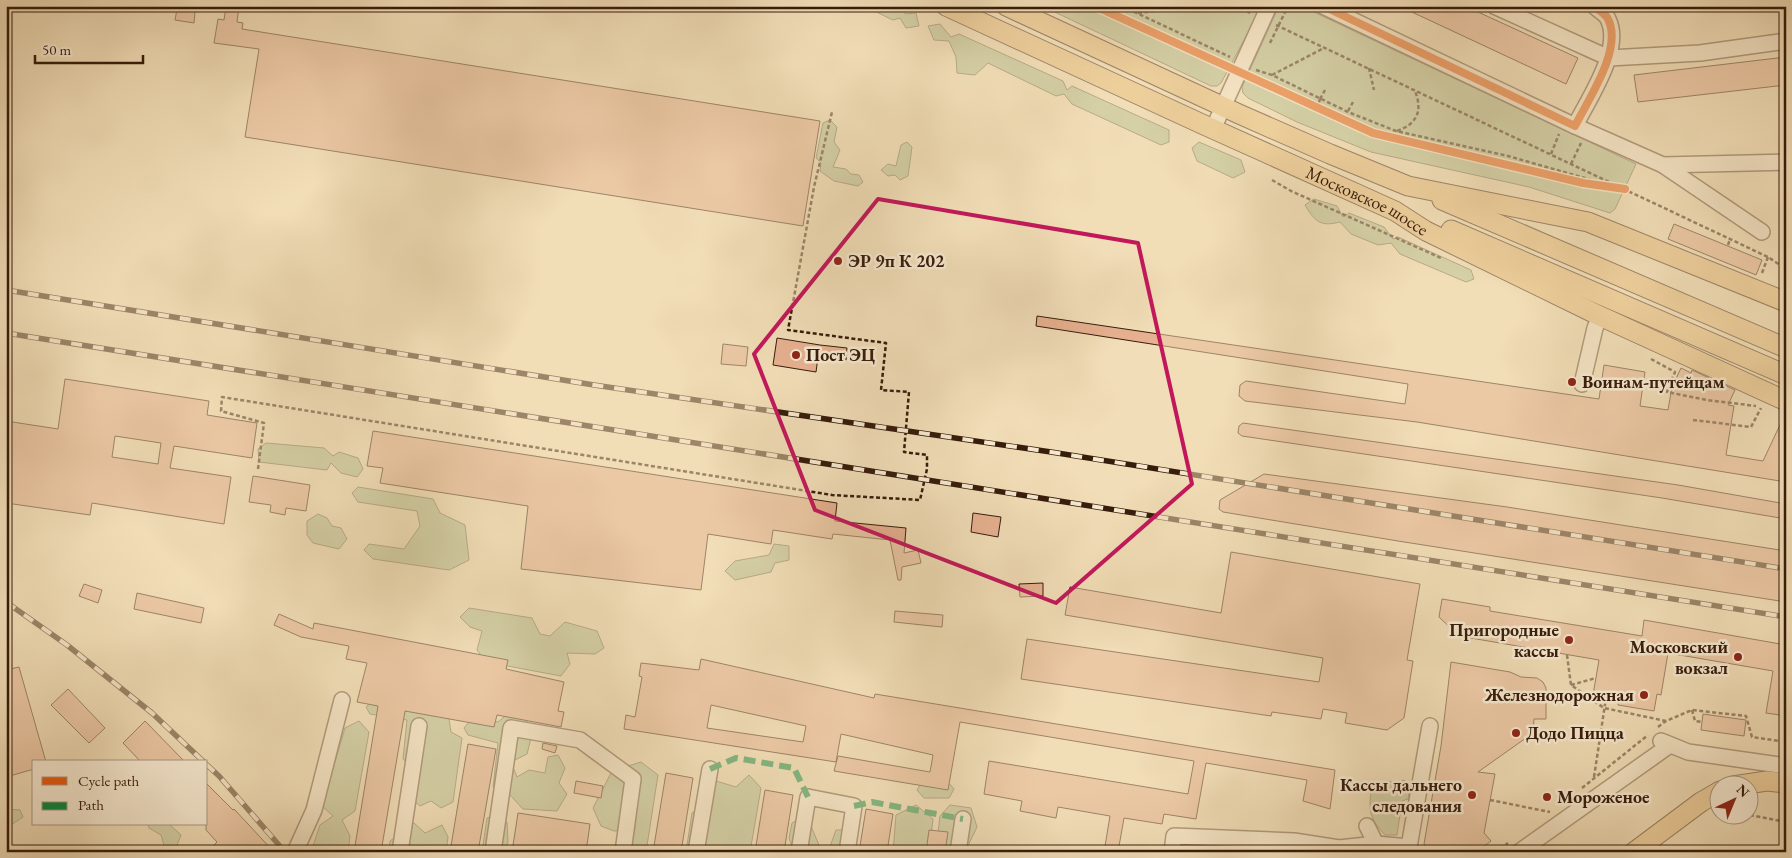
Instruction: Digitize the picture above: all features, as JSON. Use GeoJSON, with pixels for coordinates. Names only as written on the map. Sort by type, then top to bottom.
{"type":"FeatureCollection","features":[{"type":"Feature","properties":{"kind":"main road","name":"Московское шоссе"},"geometry":{"type":"LineString","coordinates":[[946,6],[1396,211],[1426,231],[1600,316],[1786,400]]}},
{"type":"Feature","properties":{"kind":"main road","name":"Московское шоссе"},"geometry":{"type":"LineString","coordinates":[[1006,6],[1330,154],[1408,186],[1588,222],[1786,302]]}},
{"type":"Feature","properties":{"kind":"main road"},"geometry":{"type":"LineString","coordinates":[[1408,186],[1786,348]]}},
{"type":"Feature","properties":{"kind":"main road"},"geometry":{"type":"LineString","coordinates":[[1396,211],[1428,220],[1786,375]]}},
{"type":"Feature","properties":{"kind":"main road"},"geometry":{"type":"LineString","coordinates":[[1760,782],[1786,783]]}},
{"type":"Feature","properties":{"kind":"main road"},"geometry":{"type":"LineString","coordinates":[[1634,852],[1710,797]]}},
{"type":"Feature","properties":{"kind":"street"},"geometry":{"type":"LineString","coordinates":[[1323,6],[1575,126],[1663,165],[1762,232]]}},
{"type":"Feature","properties":{"kind":"street"},"geometry":{"type":"LineString","coordinates":[[1494,6],[1609,58],[1700,53],[1786,41]]}},
{"type":"Feature","properties":{"kind":"street"},"geometry":{"type":"LineString","coordinates":[[1575,126],[1609,58],[1613,34],[1608,17],[1594,6]]}},
{"type":"Feature","properties":{"kind":"street"},"geometry":{"type":"LineString","coordinates":[[1213,129],[1266,12]]}},
{"type":"Feature","properties":{"kind":"street"},"geometry":{"type":"LineString","coordinates":[[1663,165],[1786,162]]}},
{"type":"Feature","properties":{"kind":"street"},"geometry":{"type":"LineString","coordinates":[[1582,384],[1595,328],[1600,316]]}},
{"type":"Feature","properties":{"kind":"street"},"geometry":{"type":"LineString","coordinates":[[294,852],[314,810],[342,700]]}},
{"type":"Feature","properties":{"kind":"street"},"geometry":{"type":"LineString","coordinates":[[400,852],[419,726]]}},
{"type":"Feature","properties":{"kind":"street"},"geometry":{"type":"LineString","coordinates":[[1172,852],[1174,836],[1294,841],[1339,850],[1376,844],[1410,849],[1430,726]]}},
{"type":"Feature","properties":{"kind":"street"},"geometry":{"type":"LineString","coordinates":[[493,852],[511,728],[580,740],[633,779],[623,852]]}},
{"type":"Feature","properties":{"kind":"street"},"geometry":{"type":"LineString","coordinates":[[1519,852],[1665,743],[1688,752],[1786,766]]}},
{"type":"Feature","properties":{"kind":"street"},"geometry":{"type":"LineString","coordinates":[[696,852],[710,769]]}},
{"type":"Feature","properties":{"kind":"street"},"geometry":{"type":"LineString","coordinates":[[799,852],[808,797],[854,806],[847,852]]}},
{"type":"Feature","properties":{"kind":"street"},"geometry":{"type":"LineString","coordinates":[[958,852],[963,819]]}},
{"type":"Feature","properties":{"kind":"street"},"geometry":{"type":"LineString","coordinates":[[1368,826],[1376,844]]}},
{"type":"Feature","properties":{"kind":"path"},"geometry":{"type":"LineString","coordinates":[[1122,6],[1242,63],[1272,75],[1394,135],[1478,158]]}},
{"type":"Feature","properties":{"kind":"path"},"geometry":{"type":"LineString","coordinates":[[1137,13],[1202,6]]}},
{"type":"Feature","properties":{"kind":"path"},"geometry":{"type":"LineString","coordinates":[[1236,6],[1266,12],[1278,26],[1768,257],[1786,270]]}},
{"type":"Feature","properties":{"kind":"path"},"geometry":{"type":"LineString","coordinates":[[1269,44],[1288,6]]}},
{"type":"Feature","properties":{"kind":"path"},"geometry":{"type":"LineString","coordinates":[[1272,75],[1324,48]]}},
{"type":"Feature","properties":{"kind":"path"},"geometry":{"type":"LineString","coordinates":[[1369,68],[1374,90]]}},
{"type":"Feature","properties":{"kind":"path"},"geometry":{"type":"LineString","coordinates":[[1308,105],[1321,111],[1320,99],[1325,90]]}},
{"type":"Feature","properties":{"kind":"path"},"geometry":{"type":"LineString","coordinates":[[1394,135],[1408,127],[1419,110],[1414,90]]}},
{"type":"Feature","properties":{"kind":"path"},"geometry":{"type":"LineString","coordinates":[[1348,112],[1353,102]]}},
{"type":"Feature","properties":{"kind":"path"},"geometry":{"type":"LineString","coordinates":[[258,469],[264,423],[221,411],[222,397],[832,495],[920,500],[927,455],[904,452],[909,392],[881,390],[886,344],[788,330],[814,187],[832,112]]}},
{"type":"Feature","properties":{"kind":"path"},"geometry":{"type":"LineString","coordinates":[[1394,135],[1508,156],[1625,189]]}},
{"type":"Feature","properties":{"kind":"path"},"geometry":{"type":"LineString","coordinates":[[1516,167],[1583,183],[1625,189]]}},
{"type":"Feature","properties":{"kind":"path"},"geometry":{"type":"LineString","coordinates":[[1272,180],[1291,191],[1445,260]]}},
{"type":"Feature","properties":{"kind":"path"},"geometry":{"type":"LineString","coordinates":[[1728,246],[1730,239]]}},
{"type":"Feature","properties":{"kind":"path"},"geometry":{"type":"LineString","coordinates":[[1762,273],[1768,257]]}},
{"type":"Feature","properties":{"kind":"path"},"geometry":{"type":"LineString","coordinates":[[1643,355],[1677,373],[1667,392],[1707,400],[1761,406],[1770,410]]}},
{"type":"Feature","properties":{"kind":"path"},"geometry":{"type":"LineString","coordinates":[[1706,393],[1707,400]]}},
{"type":"Feature","properties":{"kind":"path"},"geometry":{"type":"LineString","coordinates":[[1693,420],[1751,426],[1761,406]]}},
{"type":"Feature","properties":{"kind":"path"},"geometry":{"type":"LineString","coordinates":[[1567,655],[1571,685],[1604,708],[1666,721]]}},
{"type":"Feature","properties":{"kind":"path"},"geometry":{"type":"LineString","coordinates":[[1571,685],[1596,678]]}},
{"type":"Feature","properties":{"kind":"path"},"geometry":{"type":"LineString","coordinates":[[1594,779],[1606,698]]}},
{"type":"Feature","properties":{"kind":"path"},"geometry":{"type":"LineString","coordinates":[[1692,710],[1695,721],[1702,722]]}},
{"type":"Feature","properties":{"kind":"path"},"geometry":{"type":"LineString","coordinates":[[1490,800],[1552,812]]}},
{"type":"Feature","properties":{"kind":"path"},"geometry":{"type":"LineString","coordinates":[[1760,817],[1786,822]]}},
{"type":"Feature","properties":{"kind":"path"},"geometry":{"type":"LineString","coordinates":[[1578,848],[1581,852]]}},
{"type":"Feature","properties":{"kind":"highlighted area"},"geometry":{"type":"Polygon","coordinates":[[[878,199],[1138,243],[1192,484],[1056,603],[815,510],[754,354],[878,199]]]}},
{"type":"Feature","properties":{"kind":"green space"},"geometry":{"type":"Polygon","coordinates":[[[864,6],[902,6],[905,14],[916,13],[919,26],[906,28],[900,18],[893,20],[864,6]]]}},
{"type":"Feature","properties":{"kind":"green space"},"geometry":{"type":"Polygon","coordinates":[[[1042,6],[1262,6],[1221,83],[1217,86],[1211,86],[1042,6]]]}},
{"type":"Feature","properties":{"kind":"green space"},"geometry":{"type":"Polygon","coordinates":[[[1279,6],[1301,6],[1636,164],[1615,209],[1610,213],[1529,187],[1371,152],[1297,122],[1248,98],[1243,93],[1242,87],[1279,6]]]}},
{"type":"Feature","properties":{"kind":"green space"},"geometry":{"type":"Polygon","coordinates":[[[940,24],[951,37],[959,34],[1063,81],[1067,90],[1072,86],[1169,130],[1169,142],[1161,145],[1072,104],[1064,94],[1056,96],[988,63],[975,75],[957,73],[956,57],[949,41],[934,40],[928,26],[940,24]]]}},
{"type":"Feature","properties":{"kind":"green space"},"geometry":{"type":"Polygon","coordinates":[[[830,120],[837,127],[834,142],[840,150],[833,167],[846,169],[851,174],[859,175],[863,182],[858,186],[834,181],[820,171],[821,163],[816,158],[823,123],[830,120]]]}},
{"type":"Feature","properties":{"kind":"green space"},"geometry":{"type":"Polygon","coordinates":[[[907,142],[912,147],[908,176],[900,180],[895,175],[888,176],[881,170],[888,164],[896,166],[901,145],[907,142]]]}},
{"type":"Feature","properties":{"kind":"green space"},"geometry":{"type":"Polygon","coordinates":[[[1199,142],[1241,160],[1245,172],[1233,178],[1197,161],[1192,148],[1199,142]]]}},
{"type":"Feature","properties":{"kind":"green space"},"geometry":{"type":"Polygon","coordinates":[[[1314,199],[1337,206],[1343,217],[1349,213],[1384,227],[1393,239],[1398,237],[1471,270],[1474,279],[1466,282],[1400,254],[1391,243],[1378,245],[1351,234],[1340,222],[1328,224],[1319,222],[1312,216],[1305,205],[1314,199]]]}},
{"type":"Feature","properties":{"kind":"green space"},"geometry":{"type":"Polygon","coordinates":[[[266,443],[324,448],[333,456],[339,452],[358,458],[363,469],[357,477],[341,473],[331,463],[327,470],[259,462],[258,449],[266,443]]]}},
{"type":"Feature","properties":{"kind":"green space"},"geometry":{"type":"Polygon","coordinates":[[[358,487],[433,499],[440,513],[465,525],[469,560],[449,570],[373,559],[364,550],[369,544],[404,549],[420,526],[417,511],[358,502],[352,493],[358,487]]]}},
{"type":"Feature","properties":{"kind":"green space"},"geometry":{"type":"Polygon","coordinates":[[[318,514],[327,518],[332,526],[341,528],[347,539],[339,549],[313,543],[307,535],[307,521],[318,514]]]}},
{"type":"Feature","properties":{"kind":"green space"},"geometry":{"type":"Polygon","coordinates":[[[774,544],[789,546],[789,560],[775,563],[771,572],[735,580],[725,571],[735,561],[769,555],[774,544]]]}},
{"type":"Feature","properties":{"kind":"green space"},"geometry":{"type":"Polygon","coordinates":[[[469,608],[532,618],[540,634],[550,636],[565,622],[597,631],[604,648],[595,654],[567,653],[570,664],[561,676],[486,662],[477,650],[482,631],[470,627],[460,617],[469,608]]]}},
{"type":"Feature","properties":{"kind":"green space"},"geometry":{"type":"Polygon","coordinates":[[[374,700],[448,713],[451,732],[462,738],[453,802],[441,808],[431,801],[420,806],[411,798],[415,770],[403,759],[407,720],[370,714],[366,707],[374,700]]]}},
{"type":"Feature","properties":{"kind":"green space"},"geometry":{"type":"Polygon","coordinates":[[[509,713],[521,713],[533,730],[527,754],[511,762],[517,777],[529,770],[545,773],[548,757],[558,755],[565,768],[559,783],[567,794],[557,811],[523,809],[510,795],[493,787],[498,743],[468,735],[464,728],[473,717],[498,722],[509,713]]]}},
{"type":"Feature","properties":{"kind":"green space"},"geometry":{"type":"Polygon","coordinates":[[[359,721],[369,732],[355,811],[342,820],[350,836],[348,852],[311,852],[320,825],[333,816],[322,806],[345,728],[359,721]]]}},
{"type":"Feature","properties":{"kind":"green space"},"geometry":{"type":"Polygon","coordinates":[[[641,762],[658,775],[646,852],[631,852],[629,849],[633,829],[614,831],[601,826],[593,808],[612,771],[641,762]]]}},
{"type":"Feature","properties":{"kind":"green space"},"geometry":{"type":"Polygon","coordinates":[[[749,775],[761,788],[750,852],[686,852],[692,813],[711,800],[716,781],[736,787],[749,775]]]}},
{"type":"Feature","properties":{"kind":"green space"},"geometry":{"type":"Polygon","coordinates":[[[923,780],[947,781],[954,789],[949,798],[924,798],[917,790],[923,780]]]}},
{"type":"Feature","properties":{"kind":"green space"},"geometry":{"type":"Polygon","coordinates":[[[1404,780],[1410,786],[1408,799],[1402,801],[1397,835],[1385,835],[1371,814],[1371,789],[1385,791],[1387,781],[1397,783],[1404,780]]]}},
{"type":"Feature","properties":{"kind":"green space"},"geometry":{"type":"Polygon","coordinates":[[[916,805],[933,819],[929,852],[893,852],[896,815],[916,805]]]}},
{"type":"Feature","properties":{"kind":"green space"},"geometry":{"type":"Polygon","coordinates":[[[950,805],[971,808],[977,827],[965,852],[936,851],[940,816],[950,805]]]}},
{"type":"Feature","properties":{"kind":"green space"},"geometry":{"type":"Polygon","coordinates":[[[6,809],[20,810],[23,817],[8,827],[6,825],[6,809]]]}},
{"type":"Feature","properties":{"kind":"green space"},"geometry":{"type":"Polygon","coordinates":[[[497,814],[507,822],[508,842],[504,852],[482,852],[487,818],[497,814]]]}},
{"type":"Feature","properties":{"kind":"green space"},"geometry":{"type":"Polygon","coordinates":[[[801,818],[811,826],[821,850],[820,852],[794,852],[789,838],[792,823],[801,818]]]}},
{"type":"Feature","properties":{"kind":"green space"},"geometry":{"type":"Polygon","coordinates":[[[414,823],[425,833],[442,825],[448,837],[446,852],[389,852],[390,841],[414,823]]]}},
{"type":"Feature","properties":{"kind":"green space"},"geometry":{"type":"Polygon","coordinates":[[[148,826],[171,826],[181,835],[175,850],[165,849],[161,835],[148,826]]]}},
{"type":"Feature","properties":{"kind":"green space"},"geometry":{"type":"Polygon","coordinates":[[[836,830],[846,830],[848,852],[828,852],[836,830]]]}},
{"type":"Feature","properties":{"kind":"building"},"geometry":{"type":"Polygon","coordinates":[[[226,6],[239,6],[237,22],[243,23],[242,29],[820,121],[803,226],[245,137],[259,49],[214,43],[218,19],[224,20],[226,6]]]}},
{"type":"Feature","properties":{"kind":"building"},"geometry":{"type":"Polygon","coordinates":[[[1399,6],[1465,6],[1578,58],[1566,84],[1399,6]]]}},
{"type":"Feature","properties":{"kind":"building"},"geometry":{"type":"Polygon","coordinates":[[[177,9],[195,12],[194,23],[175,20],[177,9]]]}},
{"type":"Feature","properties":{"kind":"building"},"geometry":{"type":"Polygon","coordinates":[[[1786,57],[1786,85],[1638,102],[1634,75],[1786,57]]]}},
{"type":"Feature","properties":{"kind":"building"},"geometry":{"type":"Polygon","coordinates":[[[1674,224],[1762,260],[1756,275],[1668,239],[1674,224]]]}},
{"type":"Feature","properties":{"kind":"building"},"geometry":{"type":"Polygon","coordinates":[[[1037,316],[1599,399],[1604,365],[1645,372],[1640,406],[1668,410],[1672,387],[1681,368],[1691,373],[1692,370],[1735,390],[1728,405],[1734,406],[1726,455],[1763,461],[1786,412],[1786,482],[1417,422],[1245,401],[1239,396],[1240,385],[1246,381],[1405,404],[1408,384],[1036,326],[1037,316]]]}},
{"type":"Feature","properties":{"kind":"building","name":"Пост ЭЦ"},"geometry":{"type":"Polygon","coordinates":[[[777,338],[847,348],[846,360],[818,357],[816,372],[773,365],[777,338]]]}},
{"type":"Feature","properties":{"kind":"building"},"geometry":{"type":"Polygon","coordinates":[[[723,344],[748,347],[746,366],[721,364],[723,344]]]}},
{"type":"Feature","properties":{"kind":"building"},"geometry":{"type":"Polygon","coordinates":[[[65,379],[209,401],[207,415],[257,423],[252,458],[174,446],[170,468],[231,477],[224,524],[92,503],[90,515],[6,503],[6,421],[58,429],[65,379]],[[115,436],[112,457],[158,464],[161,443],[115,436]]]}},
{"type":"Feature","properties":{"kind":"building"},"geometry":{"type":"Polygon","coordinates":[[[1243,423],[1678,485],[1786,504],[1786,519],[1662,498],[1242,436],[1238,433],[1239,426],[1243,423]]]}},
{"type":"Feature","properties":{"kind":"building"},"geometry":{"type":"Polygon","coordinates":[[[373,431],[837,503],[835,521],[906,528],[904,553],[918,550],[921,563],[902,567],[901,580],[898,580],[890,540],[833,534],[832,539],[773,530],[771,544],[708,534],[701,590],[521,569],[528,506],[380,483],[383,468],[367,466],[373,431]]]}},
{"type":"Feature","properties":{"kind":"building"},"geometry":{"type":"Polygon","coordinates":[[[1264,474],[1507,507],[1786,551],[1786,602],[1398,541],[1223,512],[1219,509],[1220,500],[1264,474]]]}},
{"type":"Feature","properties":{"kind":"building"},"geometry":{"type":"Polygon","coordinates":[[[253,476],[310,485],[306,511],[286,508],[285,515],[270,512],[271,505],[249,502],[253,476]]]}},
{"type":"Feature","properties":{"kind":"building"},"geometry":{"type":"Polygon","coordinates":[[[973,513],[1001,517],[998,537],[971,532],[973,513]]]}},
{"type":"Feature","properties":{"kind":"building"},"geometry":{"type":"Polygon","coordinates":[[[1231,552],[1420,584],[1407,660],[1413,661],[1404,718],[1387,730],[1345,723],[1347,713],[1323,709],[1321,719],[1272,712],[1271,716],[1021,679],[1027,639],[1319,682],[1323,658],[1065,615],[1070,587],[1221,613],[1231,552]]]}},
{"type":"Feature","properties":{"kind":"building"},"geometry":{"type":"Polygon","coordinates":[[[1043,583],[1043,596],[1020,597],[1019,584],[1043,583]]]}},
{"type":"Feature","properties":{"kind":"building"},"geometry":{"type":"Polygon","coordinates":[[[84,584],[102,590],[98,603],[79,596],[84,584]]]}},
{"type":"Feature","properties":{"kind":"building"},"geometry":{"type":"Polygon","coordinates":[[[137,593],[204,608],[201,623],[134,609],[137,593]]]}},
{"type":"Feature","properties":{"kind":"building","name":"Московский вокзал"},"geometry":{"type":"Polygon","coordinates":[[[1442,599],[1490,607],[1490,611],[1642,636],[1644,620],[1786,645],[1786,716],[1766,713],[1773,671],[1668,653],[1661,695],[1657,694],[1654,711],[1618,705],[1619,700],[1593,695],[1599,660],[1459,636],[1439,617],[1442,599]]]}},
{"type":"Feature","properties":{"kind":"building"},"geometry":{"type":"Polygon","coordinates":[[[895,611],[943,615],[942,627],[894,622],[895,611]]]}},
{"type":"Feature","properties":{"kind":"building"},"geometry":{"type":"Polygon","coordinates":[[[279,614],[313,629],[314,623],[508,660],[506,669],[564,682],[558,711],[564,712],[561,727],[497,715],[494,727],[405,711],[381,852],[354,852],[378,706],[357,702],[367,663],[346,659],[349,646],[301,637],[274,625],[279,614]]]}},
{"type":"Feature","properties":{"kind":"building"},"geometry":{"type":"Polygon","coordinates":[[[701,659],[874,698],[875,694],[1335,770],[1330,809],[1303,801],[1307,780],[1206,763],[1196,819],[1164,814],[1162,824],[1124,818],[1118,852],[1104,852],[1110,816],[1058,807],[1056,818],[1020,811],[1022,801],[984,794],[989,761],[1188,794],[1194,761],[960,722],[948,790],[834,771],[838,756],[930,772],[933,755],[841,734],[836,762],[624,729],[626,715],[635,717],[642,677],[639,676],[641,663],[699,670],[701,659]],[[711,705],[707,728],[803,742],[806,726],[711,705]]]}},
{"type":"Feature","properties":{"kind":"building"},"geometry":{"type":"Polygon","coordinates":[[[1451,662],[1510,672],[1521,677],[1537,678],[1543,682],[1546,688],[1546,719],[1534,719],[1533,733],[1478,772],[1495,774],[1484,833],[1491,841],[1477,852],[1430,852],[1424,844],[1441,746],[1451,662]]]}},
{"type":"Feature","properties":{"kind":"building"},"geometry":{"type":"Polygon","coordinates":[[[19,667],[45,760],[32,760],[32,770],[6,777],[6,670],[19,667]]]}},
{"type":"Feature","properties":{"kind":"building"},"geometry":{"type":"Polygon","coordinates":[[[68,689],[105,728],[89,743],[51,705],[68,689]]]}},
{"type":"Feature","properties":{"kind":"building"},"geometry":{"type":"Polygon","coordinates":[[[1703,714],[1746,720],[1744,736],[1701,730],[1703,714]]]}},
{"type":"Feature","properties":{"kind":"building"},"geometry":{"type":"Polygon","coordinates":[[[145,721],[183,760],[139,760],[123,743],[145,721]]]}},
{"type":"Feature","properties":{"kind":"building"},"geometry":{"type":"Polygon","coordinates":[[[543,743],[557,746],[555,753],[542,749],[543,743]]]}},
{"type":"Feature","properties":{"kind":"building"},"geometry":{"type":"Polygon","coordinates":[[[468,744],[496,749],[478,852],[450,852],[468,744]]]}},
{"type":"Feature","properties":{"kind":"building"},"geometry":{"type":"Polygon","coordinates":[[[666,773],[693,778],[681,852],[653,852],[666,773]]]}},
{"type":"Feature","properties":{"kind":"building"},"geometry":{"type":"Polygon","coordinates":[[[576,781],[603,786],[601,798],[574,793],[576,781]]]}},
{"type":"Feature","properties":{"kind":"building"},"geometry":{"type":"Polygon","coordinates":[[[208,785],[234,809],[274,852],[207,852],[217,842],[206,830],[206,826],[208,826],[208,785]]]}},
{"type":"Feature","properties":{"kind":"building"},"geometry":{"type":"Polygon","coordinates":[[[765,790],[793,795],[784,852],[755,852],[765,790]]]}},
{"type":"Feature","properties":{"kind":"building"},"geometry":{"type":"Polygon","coordinates":[[[866,809],[893,814],[887,852],[859,852],[866,809]]]}},
{"type":"Feature","properties":{"kind":"building"},"geometry":{"type":"Polygon","coordinates":[[[518,813],[590,824],[586,852],[512,852],[518,813]]]}},
{"type":"Feature","properties":{"kind":"building"},"geometry":{"type":"Polygon","coordinates":[[[929,830],[948,832],[945,852],[926,852],[929,830]]]}},
{"type":"Feature","properties":{"kind":"railway"},"geometry":{"type":"LineString","coordinates":[[6,290],[594,385],[1051,452],[1786,569]]}},
{"type":"Feature","properties":{"kind":"railway"},"geometry":{"type":"LineString","coordinates":[[6,333],[1786,617]]}},
{"type":"Feature","properties":{"kind":"railway"},"geometry":{"type":"LineString","coordinates":[[6,602],[67,645],[152,713],[202,760]]}},
{"type":"Feature","properties":{"kind":"railway"},"geometry":{"type":"LineString","coordinates":[[208,766],[285,852]]}},
{"type":"Feature","properties":{"kind":"marked path"},"geometry":{"type":"LineString","coordinates":[[710,769],[736,758],[794,768],[808,797]]}},
{"type":"Feature","properties":{"kind":"marked path"},"geometry":{"type":"LineString","coordinates":[[854,806],[872,802],[963,819]]}},
{"type":"Feature","properties":{"kind":"cycle path"},"geometry":{"type":"LineString","coordinates":[[1095,6],[1373,133],[1583,183],[1625,189]]}},
{"type":"Feature","properties":{"kind":"cycle path"},"geometry":{"type":"LineString","coordinates":[[1323,6],[1575,126],[1596,88],[1608,59],[1611,44],[1611,31],[1608,19],[1594,6]]}},
{"type":"Feature","properties":{"kind":"place","name":"ЭР 9п К 202"},"geometry":{"type":"Point","coordinates":[838,261]}},
{"type":"Feature","properties":{"kind":"place","name":"Пост ЭЦ"},"geometry":{"type":"Point","coordinates":[796,355]}},
{"type":"Feature","properties":{"kind":"place","name":"Воинам-путейцам"},"geometry":{"type":"Point","coordinates":[1572,382]}},
{"type":"Feature","properties":{"kind":"place","name":"Пригородные кассы"},"geometry":{"type":"Point","coordinates":[1569,640]}},
{"type":"Feature","properties":{"kind":"place","name":"Московский вокзал"},"geometry":{"type":"Point","coordinates":[1738,657]}},
{"type":"Feature","properties":{"kind":"place","name":"Железнодорожная"},"geometry":{"type":"Point","coordinates":[1644,695]}},
{"type":"Feature","properties":{"kind":"place","name":"Додо Пицца"},"geometry":{"type":"Point","coordinates":[1516,733]}},
{"type":"Feature","properties":{"kind":"place","name":"Кассы дальнего следования"},"geometry":{"type":"Point","coordinates":[1472,795]}},
{"type":"Feature","properties":{"kind":"place","name":"Мороженое"},"geometry":{"type":"Point","coordinates":[1547,797]}}]}
